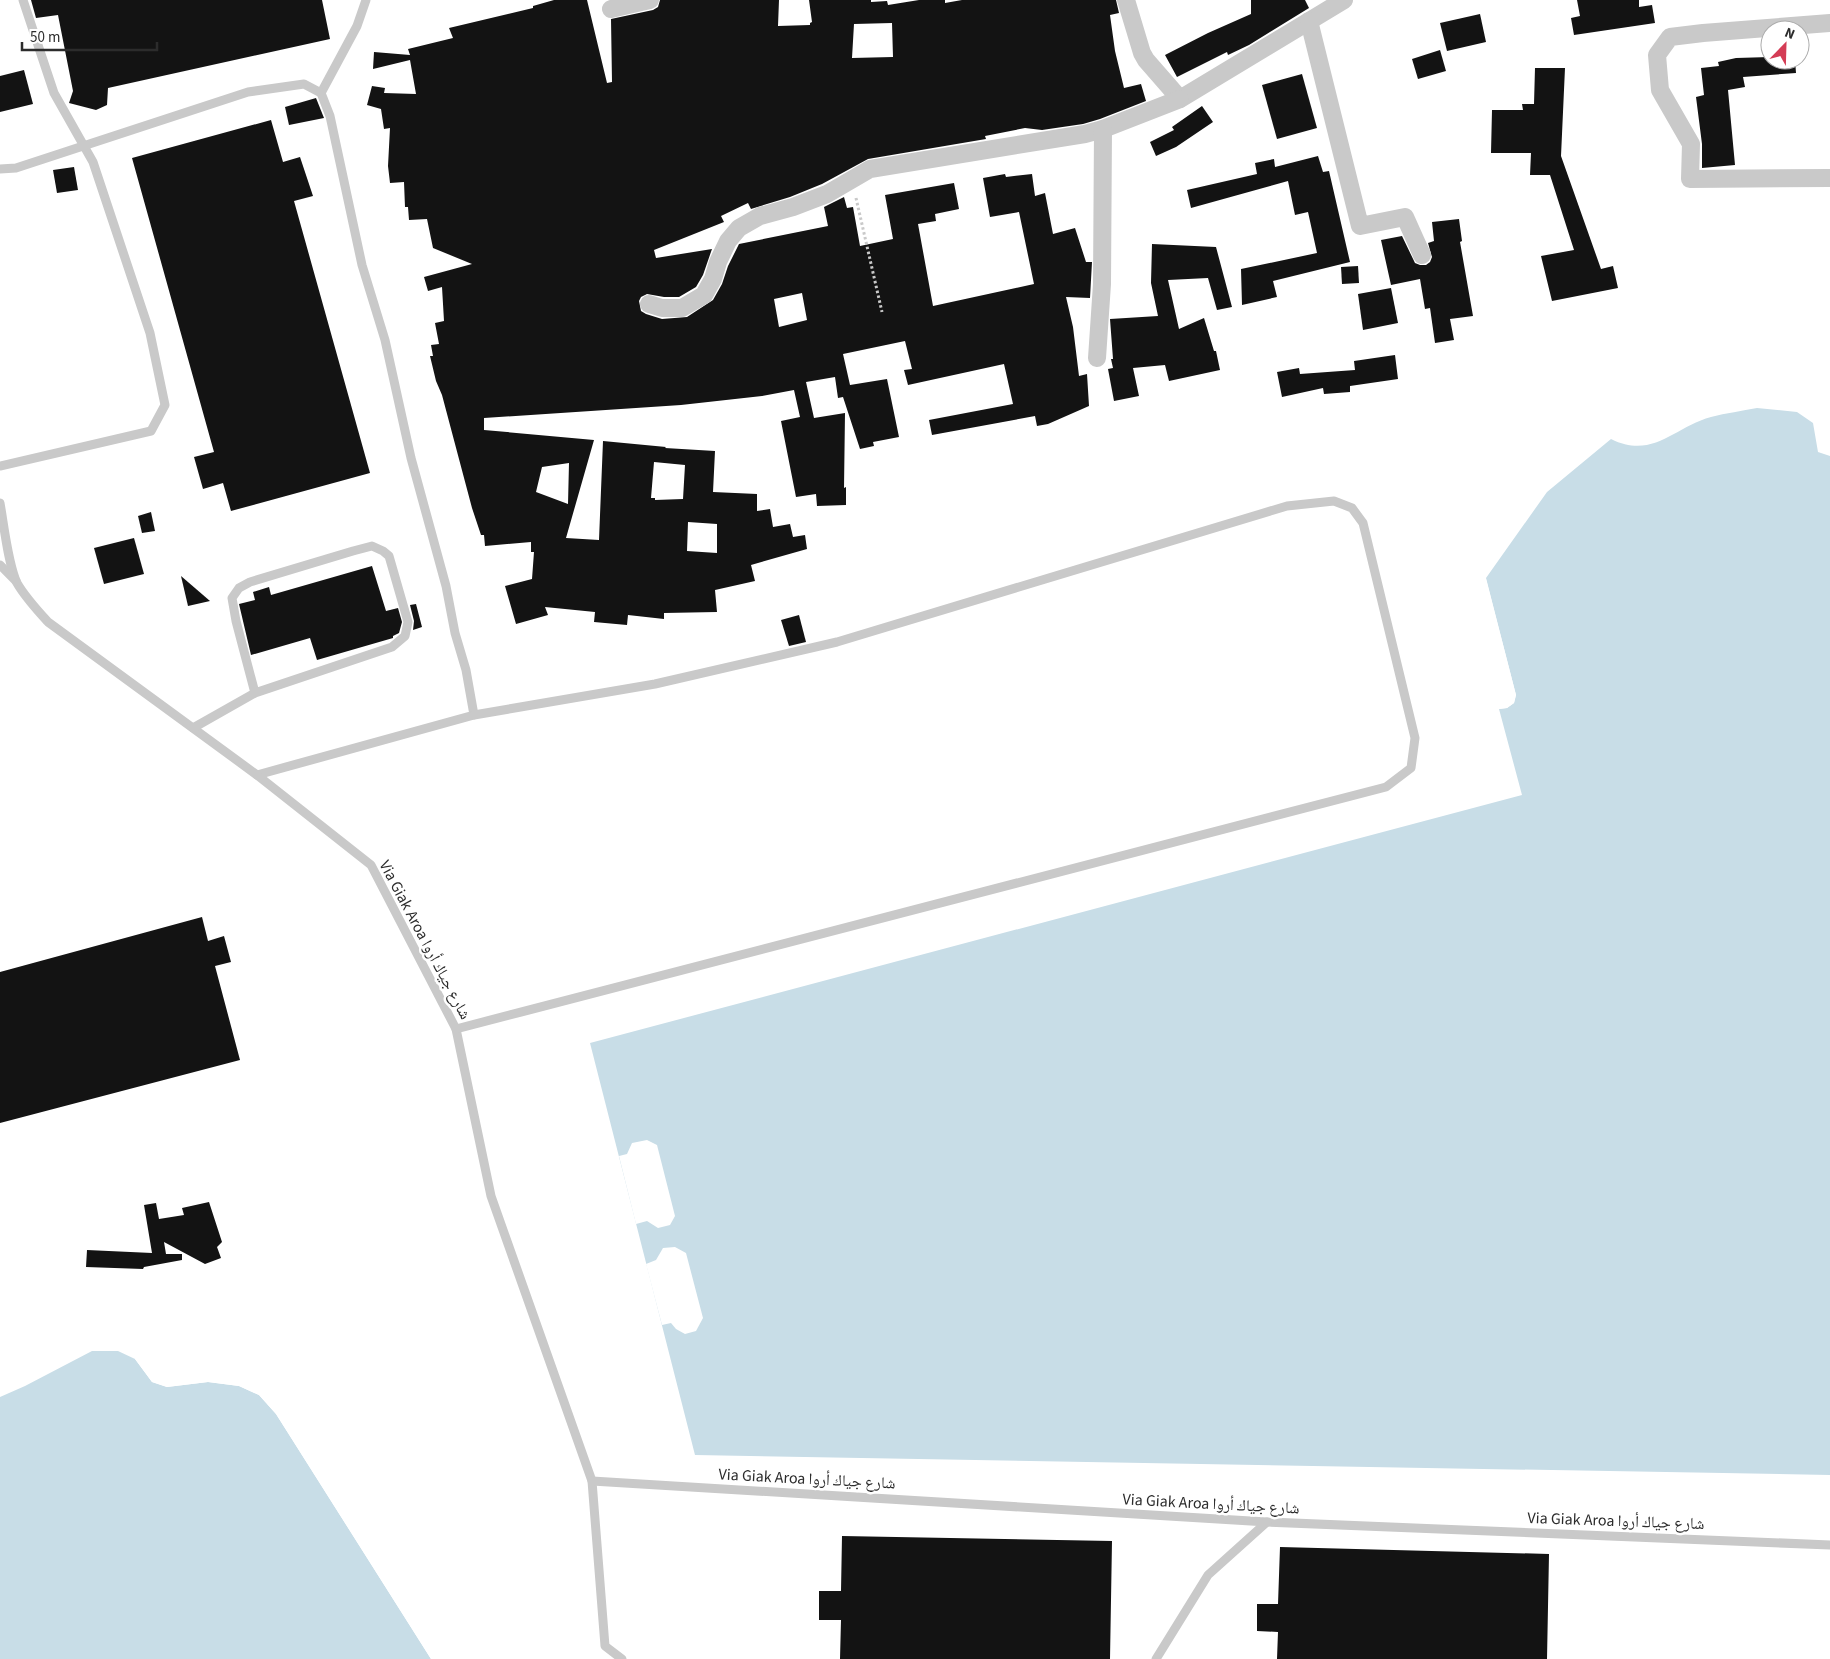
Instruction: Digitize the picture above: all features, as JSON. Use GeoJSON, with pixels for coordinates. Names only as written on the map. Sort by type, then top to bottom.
{"type":"FeatureCollection","features":[{"type":"Feature","properties":{"kind":"street"},"geometry":{"type":"LineString","coordinates":[[611,9],[650,0]]}},
{"type":"Feature","properties":{"kind":"street"},"geometry":{"type":"LineString","coordinates":[[1126,0],[1142,53],[1180,99]]}},
{"type":"Feature","properties":{"kind":"street"},"geometry":{"type":"LineString","coordinates":[[649,304],[662,308],[682,308],[704,295],[713,279],[718,262],[728,242],[740,228],[760,216],[793,207],[828,194],[870,169],[1085,134],[1103,129],[1180,99],[1344,0]]}},
{"type":"Feature","properties":{"kind":"street"},"geometry":{"type":"LineString","coordinates":[[1309,21],[1360,226],[1405,217],[1422,255]]}},
{"type":"Feature","properties":{"kind":"street"},"geometry":{"type":"LineString","coordinates":[[1830,24],[1670,37],[1657,55],[1660,90],[1691,144],[1690,179],[1830,178]]}},
{"type":"Feature","properties":{"kind":"street"},"geometry":{"type":"LineString","coordinates":[[1097,358],[1102,284],[1103,129]]}},
{"type":"Feature","properties":{"kind":"lane"},"geometry":{"type":"LineString","coordinates":[[0,466],[151,431],[165,405],[150,333],[93,162],[54,93],[23,0]]}},
{"type":"Feature","properties":{"kind":"lane"},"geometry":{"type":"LineString","coordinates":[[321,93],[357,26],[366,0]]}},
{"type":"Feature","properties":{"kind":"lane"},"geometry":{"type":"LineString","coordinates":[[0,169],[16,168],[248,92],[304,84],[321,93],[330,116],[362,264],[385,340],[411,458],[446,586],[455,633],[466,670],[474,715]]}},
{"type":"Feature","properties":{"kind":"lane"},"geometry":{"type":"LineString","coordinates":[[257,775],[474,715],[655,684],[837,642],[1287,506],[1334,501],[1352,508],[1363,523],[1415,738],[1411,768],[1386,787],[456,1029]]}},
{"type":"Feature","properties":{"kind":"lane","name":"Via Giak Aroa شارع جياك أروا"},"geometry":{"type":"LineString","coordinates":[[0,503],[16,582],[48,622],[257,775],[372,865],[456,1029],[492,1196],[592,1482],[605,1646],[622,1659]]}},
{"type":"Feature","properties":{"kind":"lane"},"geometry":{"type":"LineString","coordinates":[[193,728],[255,693],[392,647],[405,636],[408,622],[389,556],[372,546],[250,582],[239,588],[232,598],[255,693]]}},
{"type":"Feature","properties":{"kind":"lane"},"geometry":{"type":"LineString","coordinates":[[0,565],[16,582]]}},
{"type":"Feature","properties":{"kind":"lane","name":"Via Giak Aroa شارع جياك أروا"},"geometry":{"type":"LineString","coordinates":[[592,1482],[1268,1522],[1830,1545]]}},
{"type":"Feature","properties":{"kind":"lane"},"geometry":{"type":"LineString","coordinates":[[1156,1659],[1208,1575],[1268,1522]]}},
{"type":"Feature","properties":{"kind":"path"},"geometry":{"type":"LineString","coordinates":[[852,180],[882,312]]}},
{"type":"Feature","properties":{"kind":"water"},"geometry":{"type":"Polygon","coordinates":[[[1757,408],[1797,412],[1813,423],[1818,452],[1830,456],[1830,1475],[695,1455],[590,1043],[1522,795],[1499,709],[1507,708],[1514,703],[1516,695],[1486,578],[1547,492],[1611,439],[1639,446],[1651,444],[1711,417],[1757,408]]]}},
{"type":"Feature","properties":{"kind":"water"},"geometry":{"type":"Polygon","coordinates":[[[92,1351],[118,1351],[135,1359],[152,1382],[167,1387],[208,1382],[239,1386],[259,1395],[276,1414],[431,1659],[0,1659],[0,1397],[92,1351]]]}},
{"type":"Feature","properties":{"kind":"pier"},"geometry":{"type":"Polygon","coordinates":[[[1485,575],[1516,695],[1514,703],[1507,708],[1499,709],[1498,707],[1512,701],[1513,695],[1483,578],[1485,575]]]}},
{"type":"Feature","properties":{"kind":"pier"},"geometry":{"type":"Polygon","coordinates":[[[647,1140],[657,1145],[675,1216],[670,1225],[658,1228],[647,1221],[636,1224],[619,1156],[627,1154],[632,1143],[647,1140]]]}},
{"type":"Feature","properties":{"kind":"pier"},"geometry":{"type":"Polygon","coordinates":[[[675,1247],[686,1253],[703,1318],[696,1331],[685,1334],[676,1329],[671,1323],[662,1325],[646,1264],[656,1260],[663,1248],[675,1247]]]}},
{"type":"Feature","properties":{"kind":"pier"},"geometry":{"type":"Polygon","coordinates":[[[136,1357],[154,1380],[168,1384],[209,1380],[240,1384],[261,1393],[278,1413],[433,1659],[431,1659],[276,1414],[259,1395],[239,1386],[208,1382],[167,1387],[152,1382],[135,1359],[136,1357]]]}},
{"type":"Feature","properties":{"kind":"building"},"geometry":{"type":"Polygon","coordinates":[[[31,0],[322,0],[330,39],[108,88],[107,105],[96,110],[69,103],[73,91],[58,15],[36,18],[31,0]]]}},
{"type":"Feature","properties":{"kind":"building"},"geometry":{"type":"Polygon","coordinates":[[[554,0],[587,0],[607,83],[612,82],[611,19],[653,10],[658,7],[660,0],[779,0],[778,26],[810,25],[812,22],[809,0],[887,1],[888,5],[919,0],[945,0],[945,3],[962,0],[1116,0],[1119,13],[1110,15],[1115,51],[1124,88],[1141,84],[1146,101],[1083,124],[1042,130],[1025,128],[985,136],[986,139],[868,159],[822,184],[790,197],[751,209],[748,203],[721,216],[724,222],[654,250],[656,258],[712,249],[703,275],[696,287],[679,297],[647,294],[641,297],[639,301],[641,311],[646,314],[662,319],[687,317],[713,300],[739,244],[828,226],[824,207],[844,197],[847,208],[853,207],[860,246],[893,239],[885,195],[954,183],[959,209],[935,214],[936,221],[918,224],[933,306],[1034,284],[1019,212],[990,217],[983,178],[1005,174],[1006,177],[1032,174],[1035,196],[1045,193],[1053,234],[1075,228],[1086,262],[1092,262],[1090,298],[1066,297],[1073,327],[1079,376],[1087,374],[1089,406],[1048,424],[1037,426],[1035,416],[932,435],[929,420],[1013,404],[1004,364],[908,385],[904,370],[912,369],[905,341],[843,354],[850,385],[887,379],[899,437],[873,442],[874,446],[860,449],[843,397],[838,398],[835,377],[806,382],[814,418],[845,413],[844,488],[846,487],[846,505],[817,506],[816,494],[796,497],[781,421],[800,417],[794,390],[762,396],[681,405],[484,418],[484,430],[594,440],[566,538],[599,540],[603,441],[715,451],[713,492],[757,494],[757,511],[770,509],[773,527],[790,524],[793,537],[805,535],[807,549],[751,565],[755,581],[715,590],[717,612],[664,613],[664,619],[628,615],[627,625],[594,622],[595,612],[545,607],[548,615],[516,624],[505,586],[532,579],[534,552],[531,552],[531,542],[485,546],[484,535],[481,535],[472,508],[430,356],[433,356],[431,345],[439,344],[435,323],[444,321],[442,287],[428,291],[424,277],[472,264],[433,248],[427,219],[409,220],[408,207],[405,207],[404,182],[390,183],[388,166],[390,128],[384,129],[381,109],[367,105],[372,86],[385,88],[384,93],[416,94],[410,60],[373,69],[374,52],[410,55],[408,49],[453,38],[449,28],[533,8],[533,6],[554,0]],[[892,23],[854,24],[852,58],[893,57],[892,23]],[[802,293],[774,299],[779,327],[807,320],[802,293]],[[654,462],[651,498],[655,498],[655,500],[683,499],[685,465],[654,462]],[[569,463],[542,467],[536,492],[568,504],[569,463]],[[688,522],[687,551],[717,553],[717,524],[688,522]]]}},
{"type":"Feature","properties":{"kind":"building"},"geometry":{"type":"Polygon","coordinates":[[[1251,0],[1305,0],[1309,8],[1249,45],[1228,55],[1227,52],[1177,77],[1165,55],[1251,14],[1251,0]]]}},
{"type":"Feature","properties":{"kind":"building"},"geometry":{"type":"Polygon","coordinates":[[[1577,0],[1639,0],[1639,7],[1652,5],[1655,23],[1574,35],[1571,18],[1580,16],[1577,0]]]}},
{"type":"Feature","properties":{"kind":"building"},"geometry":{"type":"Polygon","coordinates":[[[1480,14],[1486,42],[1447,51],[1440,23],[1480,14]]]}},
{"type":"Feature","properties":{"kind":"building"},"geometry":{"type":"Polygon","coordinates":[[[1440,50],[1446,71],[1418,79],[1412,59],[1440,50]]]}},
{"type":"Feature","properties":{"kind":"building"},"geometry":{"type":"Polygon","coordinates":[[[1760,57],[1760,70],[1796,70],[1796,73],[1743,77],[1745,87],[1728,90],[1735,165],[1702,168],[1702,144],[1696,97],[1704,95],[1701,68],[1719,66],[1718,62],[1736,58],[1760,57]]]}},
{"type":"Feature","properties":{"kind":"building"},"geometry":{"type":"Polygon","coordinates":[[[1535,68],[1565,68],[1561,156],[1601,269],[1613,266],[1618,288],[1552,301],[1541,256],[1574,250],[1550,175],[1530,175],[1531,153],[1491,153],[1492,110],[1523,110],[1522,104],[1534,104],[1535,68]]]}},
{"type":"Feature","properties":{"kind":"building"},"geometry":{"type":"Polygon","coordinates":[[[24,70],[33,104],[0,112],[0,76],[24,70]]]}},
{"type":"Feature","properties":{"kind":"building"},"geometry":{"type":"Polygon","coordinates":[[[1302,74],[1317,128],[1277,139],[1262,85],[1302,74]]]}},
{"type":"Feature","properties":{"kind":"building"},"geometry":{"type":"Polygon","coordinates":[[[316,98],[324,118],[289,125],[285,107],[316,98]]]}},
{"type":"Feature","properties":{"kind":"building"},"geometry":{"type":"Polygon","coordinates":[[[1202,106],[1213,122],[1176,147],[1156,156],[1150,142],[1174,130],[1172,127],[1202,106]]]}},
{"type":"Feature","properties":{"kind":"building"},"geometry":{"type":"Polygon","coordinates":[[[271,120],[283,162],[300,157],[313,196],[294,201],[370,473],[231,511],[223,483],[203,489],[194,457],[214,452],[132,158],[271,120]]]}},
{"type":"Feature","properties":{"kind":"building"},"geometry":{"type":"Polygon","coordinates":[[[1318,156],[1323,172],[1329,171],[1350,262],[1273,281],[1277,297],[1242,305],[1241,269],[1317,253],[1308,212],[1295,215],[1288,181],[1191,208],[1187,190],[1257,174],[1255,163],[1274,159],[1275,167],[1318,156]]]}},
{"type":"Feature","properties":{"kind":"building"},"geometry":{"type":"Polygon","coordinates":[[[74,167],[78,190],[57,193],[53,170],[74,167]]]}},
{"type":"Feature","properties":{"kind":"building"},"geometry":{"type":"Polygon","coordinates":[[[1459,219],[1462,241],[1460,242],[1473,316],[1450,319],[1454,340],[1435,343],[1430,308],[1425,309],[1420,279],[1391,285],[1381,240],[1402,236],[1415,263],[1426,265],[1432,257],[1428,243],[1434,241],[1432,222],[1459,219]]]}},
{"type":"Feature","properties":{"kind":"building"},"geometry":{"type":"Polygon","coordinates":[[[1152,244],[1216,247],[1232,307],[1217,310],[1208,278],[1168,280],[1179,329],[1204,318],[1214,351],[1216,351],[1220,370],[1169,381],[1165,365],[1133,368],[1139,396],[1114,401],[1108,369],[1113,368],[1110,319],[1158,316],[1151,283],[1152,244]]]}},
{"type":"Feature","properties":{"kind":"building"},"geometry":{"type":"Polygon","coordinates":[[[1358,266],[1359,283],[1342,284],[1341,267],[1358,266]]]}},
{"type":"Feature","properties":{"kind":"building"},"geometry":{"type":"Polygon","coordinates":[[[1391,288],[1398,323],[1363,330],[1358,294],[1391,288]]]}},
{"type":"Feature","properties":{"kind":"building"},"geometry":{"type":"Polygon","coordinates":[[[1395,355],[1398,379],[1350,386],[1350,392],[1324,394],[1323,388],[1282,397],[1277,372],[1299,368],[1300,374],[1355,370],[1354,361],[1395,355]]]}},
{"type":"Feature","properties":{"kind":"building"},"geometry":{"type":"Polygon","coordinates":[[[151,512],[155,531],[142,533],[138,516],[151,512]]]}},
{"type":"Feature","properties":{"kind":"building"},"geometry":{"type":"Polygon","coordinates":[[[134,538],[144,574],[104,584],[94,548],[134,538]]]}},
{"type":"Feature","properties":{"kind":"building"},"geometry":{"type":"Polygon","coordinates":[[[372,566],[386,611],[398,608],[402,622],[399,633],[393,636],[393,638],[317,660],[310,638],[251,655],[239,604],[255,600],[253,592],[269,587],[271,595],[372,566]]]}},
{"type":"Feature","properties":{"kind":"building"},"geometry":{"type":"Polygon","coordinates":[[[181,576],[210,601],[188,606],[181,576]]]}},
{"type":"Feature","properties":{"kind":"building"},"geometry":{"type":"Polygon","coordinates":[[[416,604],[422,627],[413,630],[414,621],[410,605],[416,604]]]}},
{"type":"Feature","properties":{"kind":"building"},"geometry":{"type":"Polygon","coordinates":[[[799,615],[806,642],[789,646],[781,620],[799,615]]]}},
{"type":"Feature","properties":{"kind":"building"},"geometry":{"type":"Polygon","coordinates":[[[202,917],[208,941],[224,936],[231,962],[215,966],[240,1060],[0,1123],[0,972],[202,917]]]}},
{"type":"Feature","properties":{"kind":"building"},"geometry":{"type":"Polygon","coordinates":[[[209,1202],[222,1242],[217,1247],[221,1258],[205,1264],[164,1242],[166,1254],[182,1254],[182,1260],[144,1267],[143,1269],[86,1267],[87,1250],[152,1253],[144,1205],[156,1203],[159,1219],[184,1215],[182,1208],[209,1202]]]}},
{"type":"Feature","properties":{"kind":"building"},"geometry":{"type":"Polygon","coordinates":[[[842,1536],[1112,1541],[1110,1659],[840,1659],[841,1620],[819,1620],[819,1591],[841,1591],[842,1536]]]}},
{"type":"Feature","properties":{"kind":"building"},"geometry":{"type":"Polygon","coordinates":[[[1280,1547],[1549,1554],[1547,1659],[1277,1659],[1278,1632],[1257,1631],[1257,1604],[1278,1604],[1280,1547]]]}}]}
